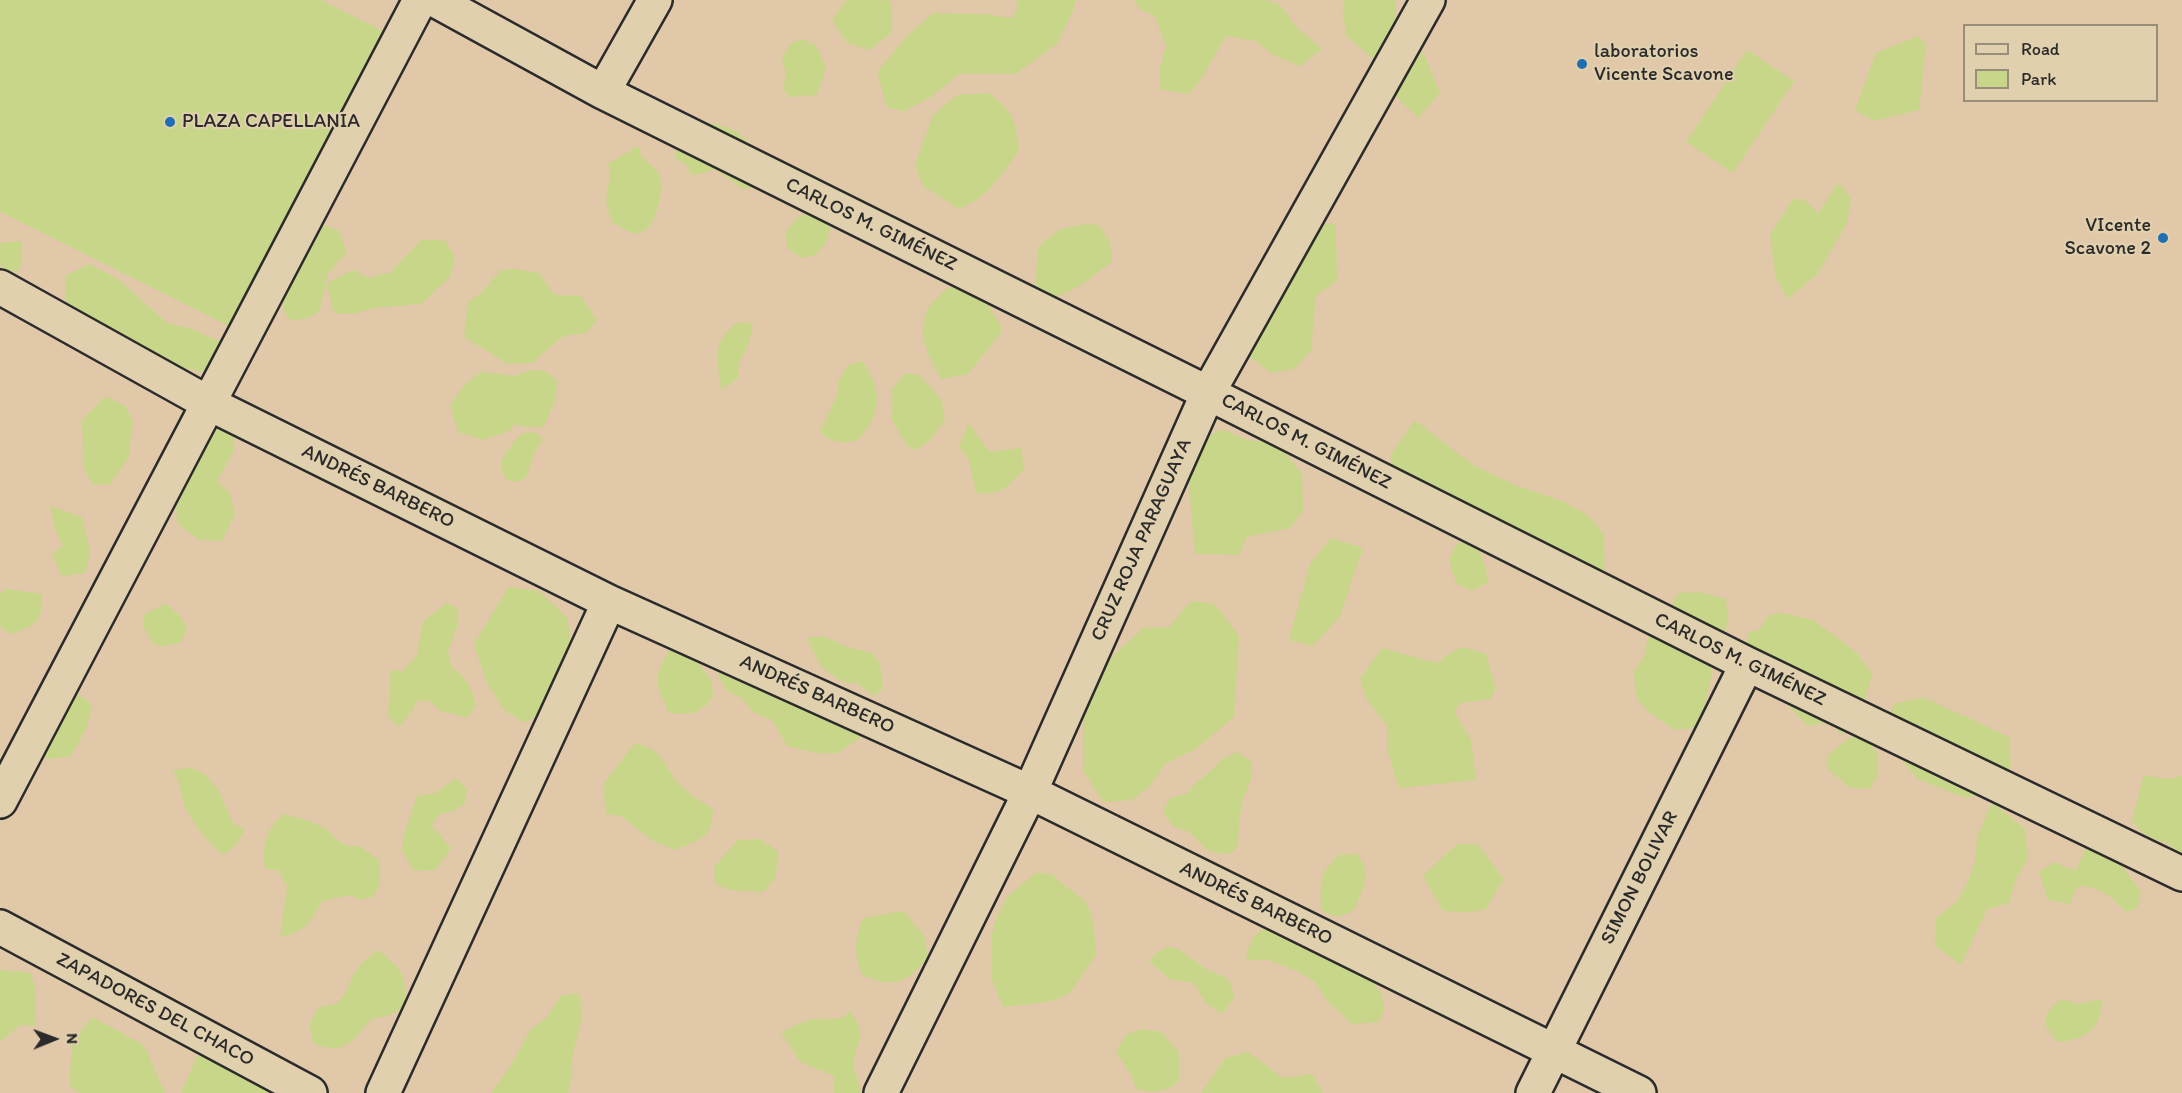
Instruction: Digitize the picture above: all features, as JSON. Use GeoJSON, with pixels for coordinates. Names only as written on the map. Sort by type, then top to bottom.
{"type":"FeatureCollection","features":[{"type":"Feature","properties":{"kind":"street"},"geometry":{"type":"LineString","coordinates":[[0,801],[420,0]]}},
{"type":"Feature","properties":{"kind":"street","name":"CARLOS M. GIMÉNEZ"},"geometry":{"type":"LineString","coordinates":[[435,0],[603,92],[1747,664],[2182,874]]}},
{"type":"Feature","properties":{"kind":"street"},"geometry":{"type":"LineString","coordinates":[[603,92],[655,0]]}},
{"type":"Feature","properties":{"kind":"street","name":"CRUZ ROJA PARAGUAYA"},"geometry":{"type":"LineString","coordinates":[[881,1093],[1030,792],[1208,393],[1428,0]]}},
{"type":"Feature","properties":{"kind":"street","name":"ANDRÉS BARBERO"},"geometry":{"type":"LineString","coordinates":[[0,287],[210,404],[609,602],[1030,792],[1639,1093]]}},
{"type":"Feature","properties":{"kind":"street"},"geometry":{"type":"LineString","coordinates":[[383,1093],[609,602]]}},
{"type":"Feature","properties":{"kind":"street","name":"SIMON BOLIVAR"},"geometry":{"type":"LineString","coordinates":[[1533,1093],[1747,664]]}},
{"type":"Feature","properties":{"kind":"street","name":"ZAPADORES DEL CHACO"},"geometry":{"type":"LineString","coordinates":[[0,927],[303,1092]]}},
{"type":"Feature","properties":{"kind":"green space","name":"PLAZA CAPELLANIA"},"geometry":{"type":"Polygon","coordinates":[[[0,0],[321,0],[385,32],[237,330],[0,212],[0,0]]]}},
{"type":"Feature","properties":{"kind":"green space"},"geometry":{"type":"Polygon","coordinates":[[[846,0],[889,0],[892,6],[892,32],[870,50],[847,43],[832,20],[846,0]]]}},
{"type":"Feature","properties":{"kind":"green space"},"geometry":{"type":"Polygon","coordinates":[[[1016,0],[1076,0],[1057,44],[1015,74],[959,74],[932,96],[905,111],[887,108],[877,72],[908,35],[933,13],[984,14],[1012,18],[1018,8],[1016,0]]]}},
{"type":"Feature","properties":{"kind":"green space"},"geometry":{"type":"Polygon","coordinates":[[[1133,0],[1266,0],[1279,5],[1287,12],[1292,23],[1322,49],[1300,66],[1273,55],[1256,41],[1226,36],[1198,84],[1189,94],[1161,90],[1159,71],[1166,47],[1155,16],[1140,9],[1133,0]]]}},
{"type":"Feature","properties":{"kind":"green space"},"geometry":{"type":"Polygon","coordinates":[[[1344,0],[1396,0],[1396,19],[1425,56],[1440,93],[1418,118],[1392,92],[1371,57],[1346,36],[1344,0]]]}},
{"type":"Feature","properties":{"kind":"green space"},"geometry":{"type":"Polygon","coordinates":[[[1918,36],[1926,44],[1919,110],[1873,121],[1855,110],[1876,53],[1918,36]]]}},
{"type":"Feature","properties":{"kind":"green space"},"geometry":{"type":"Polygon","coordinates":[[[802,39],[816,46],[826,67],[817,95],[791,97],[783,90],[786,75],[782,58],[790,44],[802,39]]]}},
{"type":"Feature","properties":{"kind":"green space"},"geometry":{"type":"Polygon","coordinates":[[[1747,50],[1794,81],[1733,173],[1686,142],[1747,50]]]}},
{"type":"Feature","properties":{"kind":"green space"},"geometry":{"type":"Polygon","coordinates":[[[989,93],[1004,106],[1012,117],[1019,150],[987,191],[959,209],[923,186],[915,165],[933,115],[957,95],[989,93]]]}},
{"type":"Feature","properties":{"kind":"green space"},"geometry":{"type":"Polygon","coordinates":[[[688,121],[719,125],[741,135],[749,143],[754,154],[758,185],[744,190],[715,169],[702,174],[690,175],[688,166],[676,159],[676,132],[688,121]]]}},
{"type":"Feature","properties":{"kind":"green space"},"geometry":{"type":"Polygon","coordinates":[[[639,146],[642,156],[660,177],[661,190],[652,221],[644,231],[634,234],[612,222],[606,201],[610,175],[608,163],[639,146]]]}},
{"type":"Feature","properties":{"kind":"green space"},"geometry":{"type":"Polygon","coordinates":[[[1838,182],[1851,199],[1847,223],[1817,275],[1787,299],[1775,275],[1770,235],[1793,199],[1803,199],[1819,213],[1838,182]]]}},
{"type":"Feature","properties":{"kind":"green space"},"geometry":{"type":"Polygon","coordinates":[[[816,212],[827,215],[828,236],[824,246],[816,254],[802,258],[787,248],[786,232],[799,216],[816,212]]]}},
{"type":"Feature","properties":{"kind":"green space"},"geometry":{"type":"Polygon","coordinates":[[[1297,222],[1336,224],[1337,281],[1316,296],[1311,351],[1294,369],[1271,373],[1250,357],[1243,314],[1271,258],[1270,250],[1273,239],[1280,231],[1297,222]]]}},
{"type":"Feature","properties":{"kind":"green space"},"geometry":{"type":"Polygon","coordinates":[[[320,223],[339,231],[345,247],[345,255],[334,269],[328,272],[320,310],[311,317],[290,320],[284,309],[285,284],[298,257],[320,223]]]}},
{"type":"Feature","properties":{"kind":"green space"},"geometry":{"type":"Polygon","coordinates":[[[1096,224],[1104,231],[1108,240],[1112,261],[1076,288],[1057,296],[1034,301],[1038,248],[1064,228],[1096,224]]]}},
{"type":"Feature","properties":{"kind":"green space"},"geometry":{"type":"Polygon","coordinates":[[[421,240],[445,240],[455,257],[450,277],[421,304],[334,314],[327,285],[330,281],[353,270],[368,278],[391,272],[421,240]]]}},
{"type":"Feature","properties":{"kind":"green space"},"geometry":{"type":"Polygon","coordinates":[[[22,241],[20,271],[5,271],[0,264],[0,243],[22,241]]]}},
{"type":"Feature","properties":{"kind":"green space"},"geometry":{"type":"Polygon","coordinates":[[[89,264],[118,279],[167,323],[191,329],[227,344],[203,372],[142,359],[65,301],[65,276],[89,264]]]}},
{"type":"Feature","properties":{"kind":"green space"},"geometry":{"type":"Polygon","coordinates":[[[517,269],[539,273],[554,295],[581,296],[597,320],[586,333],[563,336],[532,363],[508,364],[464,337],[468,302],[482,292],[501,270],[517,269]]]}},
{"type":"Feature","properties":{"kind":"green space"},"geometry":{"type":"Polygon","coordinates":[[[977,287],[1001,326],[1001,333],[968,374],[941,379],[928,354],[923,337],[927,310],[947,288],[977,287]]]}},
{"type":"Feature","properties":{"kind":"green space"},"geometry":{"type":"Polygon","coordinates":[[[739,322],[753,324],[748,345],[739,363],[738,378],[721,390],[718,360],[720,344],[730,329],[739,322]]]}},
{"type":"Feature","properties":{"kind":"green space"},"geometry":{"type":"Polygon","coordinates":[[[862,361],[874,382],[876,392],[877,402],[872,421],[858,440],[833,441],[820,432],[835,399],[838,382],[848,365],[862,361]]]}},
{"type":"Feature","properties":{"kind":"green space"},"geometry":{"type":"Polygon","coordinates":[[[543,370],[557,380],[556,397],[544,427],[513,424],[512,430],[483,440],[458,432],[450,405],[465,384],[481,372],[516,376],[528,371],[543,370]]]}},
{"type":"Feature","properties":{"kind":"green space"},"geometry":{"type":"Polygon","coordinates":[[[906,373],[919,375],[941,399],[945,419],[930,441],[914,450],[907,446],[892,420],[891,390],[906,373]]]}},
{"type":"Feature","properties":{"kind":"green space"},"geometry":{"type":"Polygon","coordinates":[[[106,396],[125,406],[133,422],[128,459],[109,485],[92,484],[84,468],[82,420],[106,396]]]}},
{"type":"Feature","properties":{"kind":"green space"},"geometry":{"type":"Polygon","coordinates":[[[197,412],[234,431],[234,450],[217,481],[229,492],[235,514],[222,541],[200,540],[177,524],[176,506],[189,474],[197,412]]]}},
{"type":"Feature","properties":{"kind":"green space"},"geometry":{"type":"Polygon","coordinates":[[[1415,420],[1473,465],[1515,485],[1562,501],[1589,516],[1604,535],[1605,587],[1397,477],[1390,456],[1415,420]]]}},
{"type":"Feature","properties":{"kind":"green space"},"geometry":{"type":"Polygon","coordinates":[[[968,423],[990,452],[1021,448],[1024,469],[1004,489],[993,493],[976,493],[968,458],[959,447],[968,423]]]}},
{"type":"Feature","properties":{"kind":"green space"},"geometry":{"type":"Polygon","coordinates":[[[1221,429],[1250,441],[1276,441],[1302,474],[1303,510],[1290,528],[1247,537],[1239,555],[1195,554],[1188,475],[1208,437],[1221,429]]]}},
{"type":"Feature","properties":{"kind":"green space"},"geometry":{"type":"Polygon","coordinates":[[[532,432],[541,436],[543,440],[535,451],[526,478],[515,482],[507,480],[502,467],[504,456],[521,434],[532,432]]]}},
{"type":"Feature","properties":{"kind":"green space"},"geometry":{"type":"Polygon","coordinates":[[[50,506],[82,517],[90,552],[85,573],[62,576],[52,555],[63,545],[55,529],[50,506]]]}},
{"type":"Feature","properties":{"kind":"green space"},"geometry":{"type":"Polygon","coordinates":[[[1467,537],[1479,551],[1488,582],[1472,591],[1456,583],[1449,560],[1456,545],[1467,537]]]}},
{"type":"Feature","properties":{"kind":"green space"},"geometry":{"type":"Polygon","coordinates":[[[1331,538],[1363,548],[1340,616],[1313,646],[1289,640],[1310,564],[1331,538]]]}},
{"type":"Feature","properties":{"kind":"green space"},"geometry":{"type":"Polygon","coordinates":[[[508,587],[539,591],[567,618],[576,669],[557,701],[525,723],[504,710],[487,683],[474,645],[508,587]]]}},
{"type":"Feature","properties":{"kind":"green space"},"geometry":{"type":"Polygon","coordinates":[[[7,589],[41,594],[41,611],[36,622],[9,634],[0,626],[0,594],[7,589]]]}},
{"type":"Feature","properties":{"kind":"green space"},"geometry":{"type":"Polygon","coordinates":[[[1699,592],[1726,599],[1728,616],[1725,638],[1709,657],[1712,675],[1700,724],[1687,729],[1673,729],[1650,713],[1638,701],[1634,672],[1644,656],[1650,630],[1667,615],[1678,593],[1699,592]]]}},
{"type":"Feature","properties":{"kind":"green space"},"geometry":{"type":"Polygon","coordinates":[[[1191,601],[1215,604],[1239,636],[1234,717],[1197,748],[1165,764],[1151,785],[1132,800],[1103,802],[1083,770],[1083,721],[1107,662],[1143,628],[1169,627],[1191,601]]]}},
{"type":"Feature","properties":{"kind":"green space"},"geometry":{"type":"Polygon","coordinates":[[[447,603],[457,608],[457,626],[448,652],[452,668],[462,675],[468,684],[476,706],[467,718],[439,710],[430,701],[416,701],[413,710],[399,727],[388,716],[391,669],[402,672],[417,655],[423,621],[447,603]]]}},
{"type":"Feature","properties":{"kind":"green space"},"geometry":{"type":"Polygon","coordinates":[[[161,605],[168,605],[182,618],[187,630],[181,642],[161,647],[151,642],[144,629],[144,615],[161,605]]]}},
{"type":"Feature","properties":{"kind":"green space"},"geometry":{"type":"Polygon","coordinates":[[[1782,613],[1813,620],[1855,651],[1872,673],[1862,707],[1840,735],[1837,728],[1824,723],[1808,726],[1743,651],[1749,632],[1758,631],[1769,615],[1782,613]]]}},
{"type":"Feature","properties":{"kind":"green space"},"geometry":{"type":"Polygon","coordinates":[[[822,636],[851,648],[873,653],[880,663],[883,688],[874,696],[857,683],[837,679],[820,665],[807,638],[822,636]]]}},
{"type":"Feature","properties":{"kind":"green space"},"geometry":{"type":"Polygon","coordinates":[[[734,645],[750,645],[770,656],[783,678],[867,733],[838,753],[817,753],[787,746],[772,720],[753,712],[742,698],[727,691],[718,675],[725,658],[734,645]]]}},
{"type":"Feature","properties":{"kind":"green space"},"geometry":{"type":"Polygon","coordinates":[[[686,647],[712,681],[713,697],[703,708],[694,713],[669,713],[658,687],[660,667],[670,649],[686,647]]]}},
{"type":"Feature","properties":{"kind":"green space"},"geometry":{"type":"Polygon","coordinates":[[[1460,647],[1485,653],[1496,688],[1491,699],[1459,703],[1455,713],[1471,740],[1476,780],[1399,788],[1387,750],[1387,726],[1366,698],[1360,679],[1382,648],[1436,663],[1460,647]]]}},
{"type":"Feature","properties":{"kind":"green space"},"geometry":{"type":"Polygon","coordinates":[[[62,693],[76,693],[92,704],[87,727],[70,757],[47,759],[36,746],[62,693]]]}},
{"type":"Feature","properties":{"kind":"green space"},"geometry":{"type":"Polygon","coordinates":[[[1923,697],[2009,737],[2011,766],[1993,791],[1965,798],[1918,779],[1881,737],[1894,704],[1923,697]]]}},
{"type":"Feature","properties":{"kind":"green space"},"geometry":{"type":"Polygon","coordinates":[[[1855,737],[1868,741],[1878,755],[1877,776],[1869,789],[1850,788],[1828,769],[1827,756],[1849,738],[1855,737]]]}},
{"type":"Feature","properties":{"kind":"green space"},"geometry":{"type":"Polygon","coordinates":[[[634,744],[651,748],[656,752],[682,787],[713,809],[710,827],[703,837],[674,850],[653,841],[621,816],[606,814],[603,785],[634,744]]]}},
{"type":"Feature","properties":{"kind":"green space"},"geometry":{"type":"Polygon","coordinates":[[[1236,752],[1252,761],[1251,780],[1243,799],[1239,819],[1238,845],[1233,852],[1227,854],[1208,851],[1189,832],[1173,826],[1163,812],[1170,798],[1187,794],[1221,760],[1236,752]]]}},
{"type":"Feature","properties":{"kind":"green space"},"geometry":{"type":"Polygon","coordinates":[[[188,767],[204,773],[219,791],[232,822],[245,830],[235,846],[223,855],[202,833],[185,807],[178,780],[173,771],[188,767]]]}},
{"type":"Feature","properties":{"kind":"green space"},"geometry":{"type":"Polygon","coordinates":[[[2144,775],[2168,779],[2182,776],[2182,861],[2170,845],[2146,835],[2132,820],[2144,775]]]}},
{"type":"Feature","properties":{"kind":"green space"},"geometry":{"type":"Polygon","coordinates":[[[456,778],[467,790],[464,805],[438,815],[432,826],[450,850],[436,870],[414,871],[402,851],[404,834],[417,796],[435,793],[456,778]]]}},
{"type":"Feature","properties":{"kind":"green space"},"geometry":{"type":"Polygon","coordinates":[[[1992,802],[2025,829],[2028,858],[2016,880],[2009,903],[1987,909],[1961,965],[1935,946],[1936,918],[1957,902],[1968,882],[1975,861],[1977,837],[1992,802]]]}},
{"type":"Feature","properties":{"kind":"green space"},"geometry":{"type":"Polygon","coordinates":[[[285,814],[326,829],[341,843],[360,846],[379,860],[380,880],[377,892],[368,898],[358,899],[348,896],[322,901],[302,929],[280,937],[287,886],[278,870],[265,869],[264,853],[273,825],[285,814]]]}},
{"type":"Feature","properties":{"kind":"green space"},"geometry":{"type":"Polygon","coordinates":[[[759,839],[778,851],[776,877],[764,892],[729,890],[715,884],[714,867],[738,840],[759,839]]]}},
{"type":"Feature","properties":{"kind":"green space"},"geometry":{"type":"Polygon","coordinates":[[[2089,839],[2118,861],[2141,892],[2138,908],[2126,912],[2104,893],[2084,887],[2077,887],[2070,904],[2048,900],[2039,872],[2053,862],[2076,871],[2089,839]]]}},
{"type":"Feature","properties":{"kind":"green space"},"geometry":{"type":"Polygon","coordinates":[[[1457,844],[1477,844],[1504,879],[1485,910],[1443,911],[1423,876],[1457,844]]]}},
{"type":"Feature","properties":{"kind":"green space"},"geometry":{"type":"Polygon","coordinates":[[[1357,854],[1362,861],[1365,881],[1355,909],[1338,916],[1321,910],[1322,879],[1327,868],[1339,855],[1357,854]]]}},
{"type":"Feature","properties":{"kind":"green space"},"geometry":{"type":"Polygon","coordinates":[[[1035,873],[1052,874],[1087,904],[1094,926],[1096,955],[1069,994],[1048,1002],[1003,1007],[992,980],[992,934],[1007,897],[1035,873]]]}},
{"type":"Feature","properties":{"kind":"green space"},"geometry":{"type":"Polygon","coordinates":[[[904,911],[924,936],[928,957],[913,973],[899,981],[883,982],[862,975],[856,946],[863,918],[904,911]]]}},
{"type":"Feature","properties":{"kind":"green space"},"geometry":{"type":"Polygon","coordinates":[[[1279,923],[1358,962],[1382,995],[1384,1010],[1378,1022],[1352,1024],[1326,1000],[1315,982],[1299,972],[1266,959],[1246,961],[1255,935],[1279,923]]]}},
{"type":"Feature","properties":{"kind":"green space"},"geometry":{"type":"Polygon","coordinates":[[[1168,947],[1178,949],[1206,969],[1228,979],[1235,997],[1222,1014],[1206,1003],[1193,982],[1170,980],[1149,961],[1158,952],[1168,947]]]}},
{"type":"Feature","properties":{"kind":"green space"},"geometry":{"type":"Polygon","coordinates":[[[379,950],[401,973],[405,1008],[384,1017],[371,1019],[353,1040],[340,1047],[324,1047],[313,1043],[309,1025],[318,1007],[332,1005],[340,1000],[360,965],[379,950]]]}},
{"type":"Feature","properties":{"kind":"green space"},"geometry":{"type":"Polygon","coordinates":[[[0,970],[31,973],[36,992],[35,1026],[20,1025],[0,1042],[0,970]]]}},
{"type":"Feature","properties":{"kind":"green space"},"geometry":{"type":"Polygon","coordinates":[[[578,993],[582,1011],[568,1093],[491,1093],[511,1065],[531,1029],[548,1016],[560,996],[578,993]]]}},
{"type":"Feature","properties":{"kind":"green space"},"geometry":{"type":"Polygon","coordinates":[[[2062,999],[2077,1004],[2103,999],[2096,1024],[2081,1037],[2068,1041],[2056,1041],[2045,1024],[2050,1010],[2062,999]]]}},
{"type":"Feature","properties":{"kind":"green space"},"geometry":{"type":"Polygon","coordinates":[[[849,1011],[857,1021],[861,1034],[853,1064],[861,1093],[834,1093],[834,1076],[800,1062],[781,1032],[808,1020],[843,1018],[849,1011]]]}},
{"type":"Feature","properties":{"kind":"green space"},"geometry":{"type":"Polygon","coordinates":[[[92,1017],[144,1045],[165,1093],[79,1093],[69,1085],[72,1043],[92,1017]]]}},
{"type":"Feature","properties":{"kind":"green space"},"geometry":{"type":"Polygon","coordinates":[[[1142,1029],[1161,1032],[1179,1052],[1179,1081],[1164,1090],[1136,1089],[1132,1077],[1116,1051],[1127,1034],[1142,1029]]]}},
{"type":"Feature","properties":{"kind":"green space"},"geometry":{"type":"Polygon","coordinates":[[[1248,1052],[1283,1078],[1312,1074],[1323,1093],[1201,1093],[1225,1058],[1248,1052]]]}},
{"type":"Feature","properties":{"kind":"green space"},"geometry":{"type":"Polygon","coordinates":[[[220,1054],[270,1082],[268,1093],[181,1093],[197,1056],[220,1054]]]}},
{"type":"Feature","properties":{"kind":"place","name":"laboratorios Vicente Scavone"},"geometry":{"type":"Point","coordinates":[1582,64]}},
{"type":"Feature","properties":{"kind":"place","name":"PLAZA CAPELLANIA"},"geometry":{"type":"Point","coordinates":[170,122]}},
{"type":"Feature","properties":{"kind":"place","name":"VIcente Scavone 2"},"geometry":{"type":"Point","coordinates":[2163,238]}}]}
